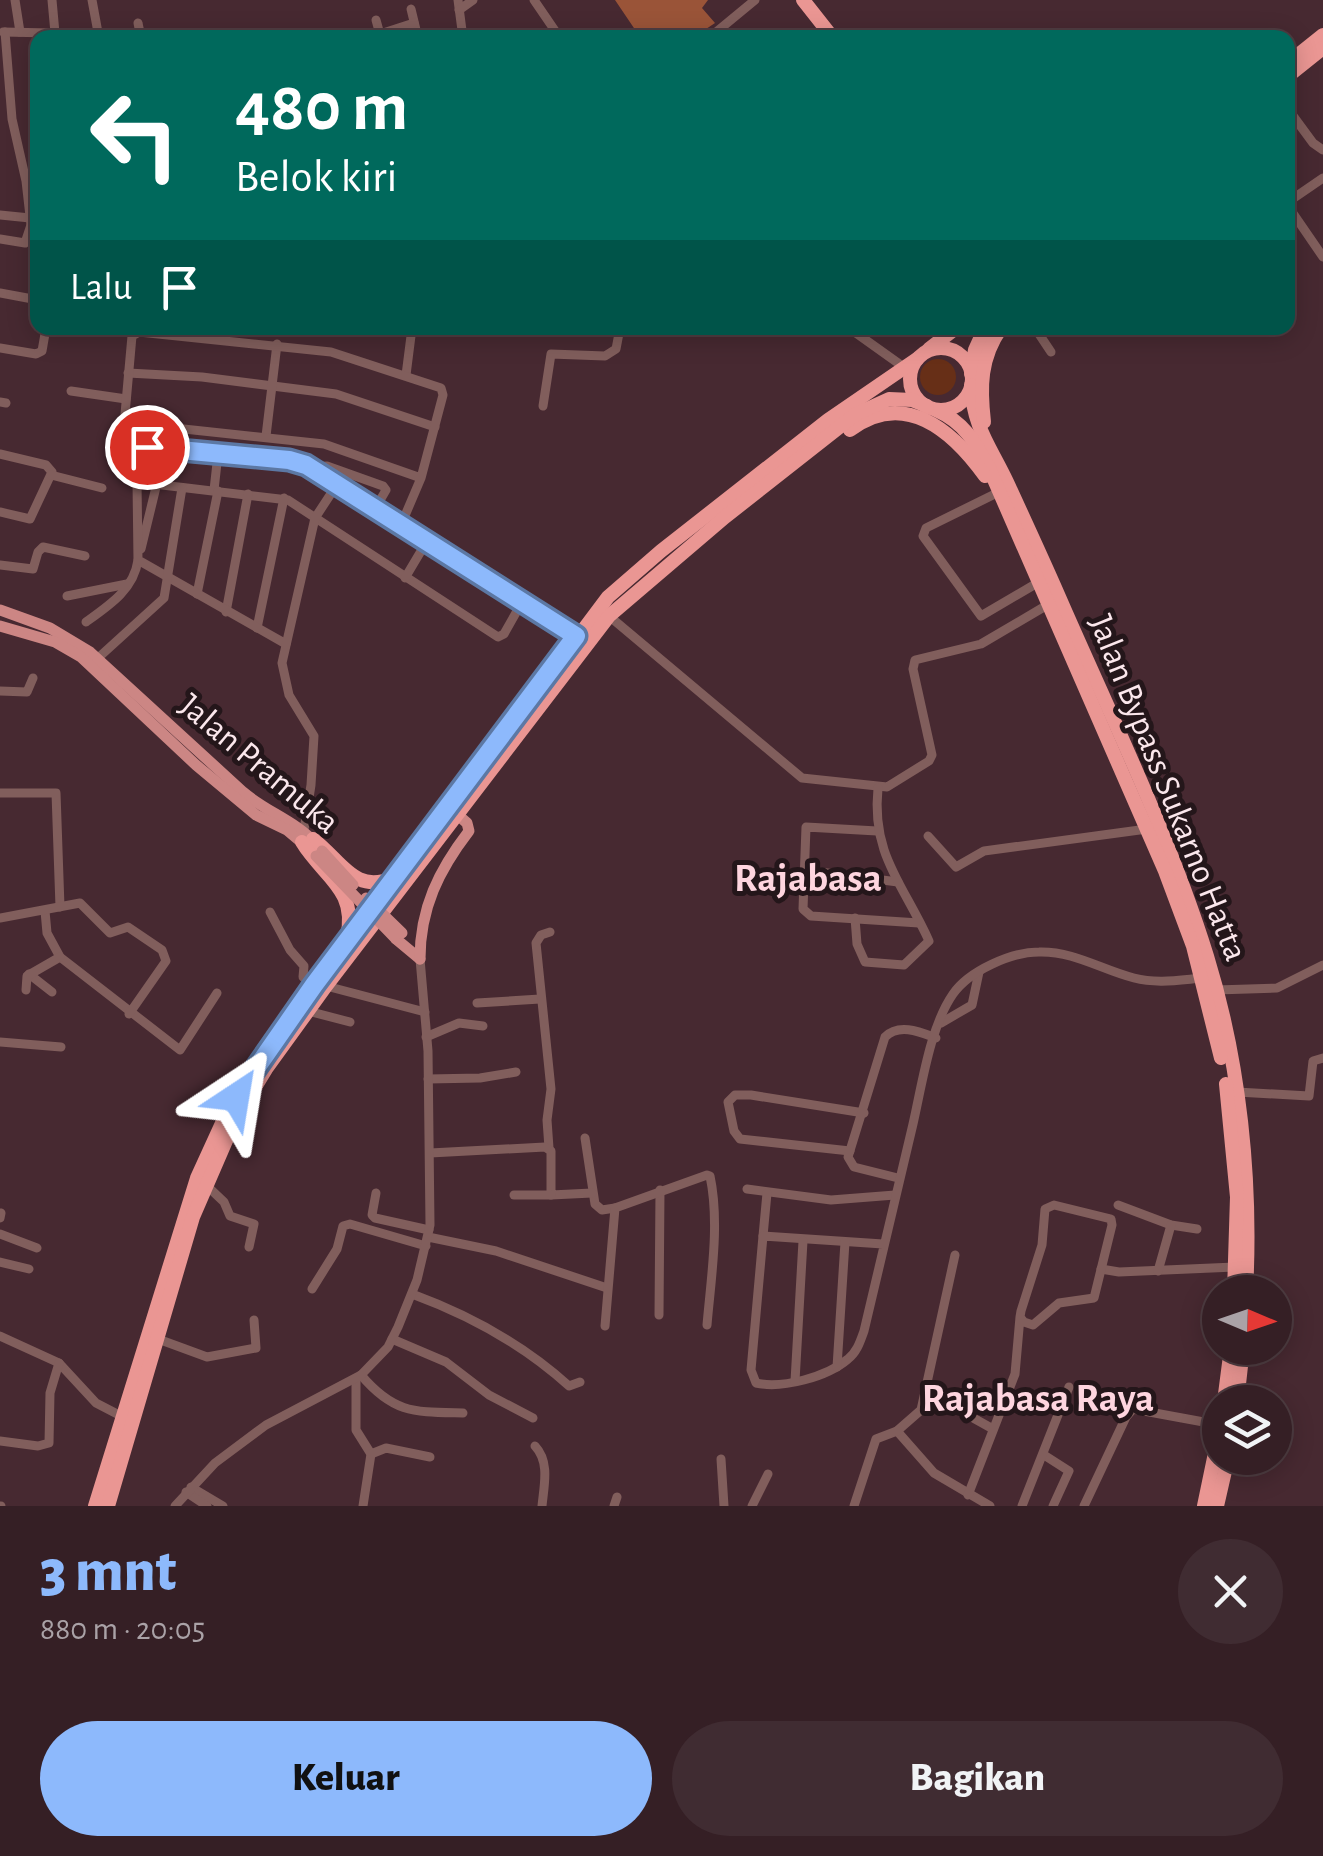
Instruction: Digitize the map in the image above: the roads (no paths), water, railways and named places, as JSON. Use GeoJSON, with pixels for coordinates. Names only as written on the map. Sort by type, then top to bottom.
{"type":"FeatureCollection","features":[{"type":"Feature","properties":{"kind":"highway"},"geometry":{"type":"LineString","coordinates":[[803,0],[822,30]]}},
{"type":"Feature","properties":{"kind":"highway"},"geometry":{"type":"LineString","coordinates":[[1295,58],[1323,36]]}},
{"type":"Feature","properties":{"kind":"highway"},"geometry":{"type":"LineString","coordinates":[[1295,70],[1323,48]]}},
{"type":"Feature","properties":{"kind":"highway"},"geometry":{"type":"LineString","coordinates":[[108,1506],[202,1181],[248,1098],[308,1010],[346,942],[608,597],[947,335]]}},
{"type":"Feature","properties":{"kind":"highway"},"geometry":{"type":"LineString","coordinates":[[96,1506],[202,1181],[238,1092],[458,816],[609,616],[782,472],[802,448],[856,414],[874,404],[899,398],[931,408],[952,408],[961,403],[982,335]]}},
{"type":"Feature","properties":{"kind":"highway"},"geometry":{"type":"LineString","coordinates":[[997,335],[984,359],[980,383],[984,424],[1000,485]]}},
{"type":"Feature","properties":{"kind":"highway"},"geometry":{"type":"LineString","coordinates":[[931,408],[912,390],[910,375],[915,360],[938,349],[953,351],[965,360],[971,380]]}},
{"type":"Feature","properties":{"kind":"highway","name":"Jalan Bypass Sukarno Hatta"},"geometry":{"type":"LineString","coordinates":[[971,380],[975,420],[1000,485],[1039,582],[1116,744]]}},
{"type":"Feature","properties":{"kind":"highway","name":"Jalan Bypass Sukarno Hatta"},"geometry":{"type":"LineString","coordinates":[[931,408],[952,416],[966,429],[1000,485],[1190,907],[1216,990],[1236,1092],[1246,1197],[1246,1275]]}},
{"type":"Feature","properties":{"kind":"highway"},"geometry":{"type":"LineString","coordinates":[[782,472],[818,455],[861,422],[897,412],[949,435],[988,481],[1000,485]]}},
{"type":"Feature","properties":{"kind":"highway","name":"Jalan Bypass Sukarno Hatta"},"geometry":{"type":"LineString","coordinates":[[1125,764],[1180,911],[1220,1047],[1237,1197],[1235,1275]]}},
{"type":"Feature","properties":{"kind":"highway"},"geometry":{"type":"LineString","coordinates":[[311,844],[359,881],[378,883],[398,875]]}},
{"type":"Feature","properties":{"kind":"highway"},"geometry":{"type":"LineString","coordinates":[[311,844],[346,897],[350,914],[346,942]]}},
{"type":"Feature","properties":{"kind":"highway"},"geometry":{"type":"LineString","coordinates":[[346,897],[360,894],[359,881]]}},
{"type":"Feature","properties":{"kind":"highway"},"geometry":{"type":"LineString","coordinates":[[1204,1506],[1210,1475]]}},
{"type":"Feature","properties":{"kind":"highway"},"geometry":{"type":"LineString","coordinates":[[1218,1506],[1224,1475]]}},
{"type":"Feature","properties":{"kind":"main road","name":"Jalan Pramuka"},"geometry":{"type":"LineString","coordinates":[[0,610],[68,637],[98,658],[133,699]]}},
{"type":"Feature","properties":{"kind":"main road","name":"Jalan Pramuka"},"geometry":{"type":"LineString","coordinates":[[0,626],[68,648],[133,699],[256,816],[311,844],[420,953]]}},
{"type":"Feature","properties":{"kind":"main road"},"geometry":{"type":"LineString","coordinates":[[420,953],[430,893],[446,861],[468,832],[467,823],[458,816]]}},
{"type":"Feature","properties":{"kind":"street"},"geometry":{"type":"LineString","coordinates":[[15,0],[20,32]]}},
{"type":"Feature","properties":{"kind":"street"},"geometry":{"type":"LineString","coordinates":[[52,0],[56,30]]}},
{"type":"Feature","properties":{"kind":"street"},"geometry":{"type":"LineString","coordinates":[[92,0],[98,30]]}},
{"type":"Feature","properties":{"kind":"street"},"geometry":{"type":"LineString","coordinates":[[461,30],[458,5],[473,0]]}},
{"type":"Feature","properties":{"kind":"street"},"geometry":{"type":"LineString","coordinates":[[534,0],[555,30]]}},
{"type":"Feature","properties":{"kind":"street"},"geometry":{"type":"LineString","coordinates":[[719,30],[755,0]]}},
{"type":"Feature","properties":{"kind":"street"},"geometry":{"type":"LineString","coordinates":[[411,9],[416,30]]}},
{"type":"Feature","properties":{"kind":"street"},"geometry":{"type":"LineString","coordinates":[[376,20],[378,30]]}},
{"type":"Feature","properties":{"kind":"street"},"geometry":{"type":"LineString","coordinates":[[138,24],[139,30]]}},
{"type":"Feature","properties":{"kind":"street"},"geometry":{"type":"LineString","coordinates":[[397,30],[414,24]]}},
{"type":"Feature","properties":{"kind":"street"},"geometry":{"type":"LineString","coordinates":[[30,33],[2,32],[12,119],[30,207]]}},
{"type":"Feature","properties":{"kind":"street"},"geometry":{"type":"LineString","coordinates":[[1295,120],[1313,144],[1323,150]]}},
{"type":"Feature","properties":{"kind":"street"},"geometry":{"type":"LineString","coordinates":[[1295,199],[1323,178]]}},
{"type":"Feature","properties":{"kind":"street"},"geometry":{"type":"LineString","coordinates":[[1295,214],[1323,256]]}},
{"type":"Feature","properties":{"kind":"street"},"geometry":{"type":"LineString","coordinates":[[0,216],[30,221]]}},
{"type":"Feature","properties":{"kind":"street"},"geometry":{"type":"LineString","coordinates":[[0,239],[25,243],[30,230]]}},
{"type":"Feature","properties":{"kind":"street"},"geometry":{"type":"LineString","coordinates":[[0,293],[30,299]]}},
{"type":"Feature","properties":{"kind":"street"},"geometry":{"type":"LineString","coordinates":[[0,348],[36,354],[42,350],[46,335]]}},
{"type":"Feature","properties":{"kind":"street"},"geometry":{"type":"LineString","coordinates":[[134,335],[130,340],[124,418],[128,423],[324,444],[420,478]]}},
{"type":"Feature","properties":{"kind":"street"},"geometry":{"type":"LineString","coordinates":[[171,335],[344,354],[442,389],[420,478],[401,526]]}},
{"type":"Feature","properties":{"kind":"street"},"geometry":{"type":"LineString","coordinates":[[241,341],[242,335]]}},
{"type":"Feature","properties":{"kind":"street"},"geometry":{"type":"LineString","coordinates":[[406,375],[411,335]]}},
{"type":"Feature","properties":{"kind":"street"},"geometry":{"type":"LineString","coordinates":[[543,406],[550,354],[605,356],[615,351],[618,335]]}},
{"type":"Feature","properties":{"kind":"street"},"geometry":{"type":"LineString","coordinates":[[864,335],[915,360]]}},
{"type":"Feature","properties":{"kind":"street"},"geometry":{"type":"LineString","coordinates":[[1040,335],[1051,352]]}},
{"type":"Feature","properties":{"kind":"street"},"geometry":{"type":"LineString","coordinates":[[266,436],[277,344]]}},
{"type":"Feature","properties":{"kind":"street"},"geometry":{"type":"LineString","coordinates":[[128,373],[202,377],[346,396],[435,427]]}},
{"type":"Feature","properties":{"kind":"street"},"geometry":{"type":"LineString","coordinates":[[71,391],[126,400]]}},
{"type":"Feature","properties":{"kind":"street"},"geometry":{"type":"LineString","coordinates":[[308,466],[309,442]]}},
{"type":"Feature","properties":{"kind":"street"},"geometry":{"type":"LineString","coordinates":[[139,556],[137,482],[147,447],[327,466],[383,486],[386,490],[375,509]]}},
{"type":"Feature","properties":{"kind":"street"},"geometry":{"type":"LineString","coordinates":[[0,454],[46,465],[52,475],[30,519],[0,512]]}},
{"type":"Feature","properties":{"kind":"street"},"geometry":{"type":"LineString","coordinates":[[197,594],[216,490],[218,454]]}},
{"type":"Feature","properties":{"kind":"street"},"geometry":{"type":"LineString","coordinates":[[308,466],[576,636]]}},
{"type":"Feature","properties":{"kind":"street"},"geometry":{"type":"LineString","coordinates":[[52,475],[102,488]]}},
{"type":"Feature","properties":{"kind":"street"},"geometry":{"type":"LineString","coordinates":[[137,482],[284,498],[500,638],[522,602]]}},
{"type":"Feature","properties":{"kind":"street"},"geometry":{"type":"LineString","coordinates":[[86,622],[117,598],[135,576],[157,484]]}},
{"type":"Feature","properties":{"kind":"street"},"geometry":{"type":"LineString","coordinates":[[1000,485],[926,528],[924,536],[980,616],[1039,582]]}},
{"type":"Feature","properties":{"kind":"street"},"geometry":{"type":"LineString","coordinates":[[311,844],[314,743],[312,732],[285,684],[282,667],[316,518],[336,486]]}},
{"type":"Feature","properties":{"kind":"street"},"geometry":{"type":"LineString","coordinates":[[98,658],[159,605],[166,594],[182,488]]}},
{"type":"Feature","properties":{"kind":"street"},"geometry":{"type":"LineString","coordinates":[[226,612],[248,494]]}},
{"type":"Feature","properties":{"kind":"street"},"geometry":{"type":"LineString","coordinates":[[257,628],[284,498]]}},
{"type":"Feature","properties":{"kind":"street"},"geometry":{"type":"LineString","coordinates":[[405,578],[427,541]]}},
{"type":"Feature","properties":{"kind":"street"},"geometry":{"type":"LineString","coordinates":[[0,566],[32,570],[43,548],[85,556]]}},
{"type":"Feature","properties":{"kind":"street"},"geometry":{"type":"LineString","coordinates":[[139,556],[226,612],[286,644]]}},
{"type":"Feature","properties":{"kind":"street"},"geometry":{"type":"LineString","coordinates":[[68,596],[127,584]]}},
{"type":"Feature","properties":{"kind":"street"},"geometry":{"type":"LineString","coordinates":[[609,616],[802,778],[878,788],[892,785],[932,755],[913,662],[986,642],[1049,604]]}},
{"type":"Feature","properties":{"kind":"street"},"geometry":{"type":"LineString","coordinates":[[0,691],[24,694],[32,678]]}},
{"type":"Feature","properties":{"kind":"street"},"geometry":{"type":"LineString","coordinates":[[856,918],[860,954],[865,962],[904,965],[929,941],[877,831],[878,788]]}},
{"type":"Feature","properties":{"kind":"street"},"geometry":{"type":"LineString","coordinates":[[0,793],[56,793],[60,907]]}},
{"type":"Feature","properties":{"kind":"street"},"geometry":{"type":"LineString","coordinates":[[793,826],[877,831]]}},
{"type":"Feature","properties":{"kind":"street"},"geometry":{"type":"LineString","coordinates":[[806,827],[803,909],[807,915],[919,923]]}},
{"type":"Feature","properties":{"kind":"street"},"geometry":{"type":"LineString","coordinates":[[928,836],[956,867],[984,851],[1147,828]]}},
{"type":"Feature","properties":{"kind":"street"},"geometry":{"type":"LineString","coordinates":[[804,870],[898,882]]}},
{"type":"Feature","properties":{"kind":"street"},"geometry":{"type":"LineString","coordinates":[[0,918],[80,903],[110,933],[128,927],[166,955],[166,961],[129,1014]]}},
{"type":"Feature","properties":{"kind":"street"},"geometry":{"type":"LineString","coordinates":[[45,911],[47,933],[60,957],[180,1050],[216,993]]}},
{"type":"Feature","properties":{"kind":"street"},"geometry":{"type":"LineString","coordinates":[[270,912],[304,966],[302,976],[320,985],[425,1012]]}},
{"type":"Feature","properties":{"kind":"street"},"geometry":{"type":"LineString","coordinates":[[550,932],[541,935],[536,943],[552,1089],[546,1120],[551,1194]]}},
{"type":"Feature","properties":{"kind":"street"},"geometry":{"type":"LineString","coordinates":[[767,1192],[752,1378],[762,1384],[795,1380],[836,1367],[852,1357],[864,1332],[898,1178],[936,1038],[955,990],[979,972],[1028,953],[1043,952],[1092,961],[1141,980],[1202,978]]}},
{"type":"Feature","properties":{"kind":"street"},"geometry":{"type":"LineString","coordinates":[[175,1506],[215,1464],[266,1425],[358,1377],[376,1362],[392,1339],[412,1294],[428,1238],[430,1153],[420,953]]}},
{"type":"Feature","properties":{"kind":"street"},"geometry":{"type":"LineString","coordinates":[[29,974],[60,957]]}},
{"type":"Feature","properties":{"kind":"street"},"geometry":{"type":"LineString","coordinates":[[1216,990],[1278,988],[1323,964]]}},
{"type":"Feature","properties":{"kind":"street"},"geometry":{"type":"LineString","coordinates":[[941,1024],[972,1005],[979,972]]}},
{"type":"Feature","properties":{"kind":"street"},"geometry":{"type":"LineString","coordinates":[[26,990],[29,974]]}},
{"type":"Feature","properties":{"kind":"street"},"geometry":{"type":"LineString","coordinates":[[29,974],[52,992]]}},
{"type":"Feature","properties":{"kind":"street"},"geometry":{"type":"LineString","coordinates":[[477,1003],[540,999]]}},
{"type":"Feature","properties":{"kind":"street"},"geometry":{"type":"LineString","coordinates":[[308,1010],[350,1022]]}},
{"type":"Feature","properties":{"kind":"street"},"geometry":{"type":"LineString","coordinates":[[426,1037],[459,1024],[483,1026]]}},
{"type":"Feature","properties":{"kind":"street"},"geometry":{"type":"LineString","coordinates":[[898,1178],[854,1167],[850,1151],[886,1037],[891,1031],[904,1030],[936,1038]]}},
{"type":"Feature","properties":{"kind":"street"},"geometry":{"type":"LineString","coordinates":[[0,1042],[60,1046]]}},
{"type":"Feature","properties":{"kind":"street"},"geometry":{"type":"LineString","coordinates":[[1236,1092],[1309,1096],[1313,1061],[1323,1058]]}},
{"type":"Feature","properties":{"kind":"street"},"geometry":{"type":"LineString","coordinates":[[428,1079],[480,1078],[516,1072]]}},
{"type":"Feature","properties":{"kind":"street"},"geometry":{"type":"LineString","coordinates":[[850,1151],[740,1139],[734,1131],[728,1102],[735,1095],[751,1095],[864,1114]]}},
{"type":"Feature","properties":{"kind":"street"},"geometry":{"type":"LineString","coordinates":[[585,1138],[592,1193],[598,1208],[614,1208],[710,1176],[712,1257],[708,1326]]}},
{"type":"Feature","properties":{"kind":"street"},"geometry":{"type":"LineString","coordinates":[[430,1153],[546,1147]]}},
{"type":"Feature","properties":{"kind":"street"},"geometry":{"type":"LineString","coordinates":[[875,1198],[876,1173]]}},
{"type":"Feature","properties":{"kind":"street"},"geometry":{"type":"LineString","coordinates":[[202,1181],[224,1202],[230,1216],[254,1224],[250,1246]]}},
{"type":"Feature","properties":{"kind":"street"},"geometry":{"type":"LineString","coordinates":[[746,1189],[831,1200],[895,1196]]}},
{"type":"Feature","properties":{"kind":"street"},"geometry":{"type":"LineString","coordinates":[[659,1316],[660,1190]]}},
{"type":"Feature","properties":{"kind":"street"},"geometry":{"type":"LineString","coordinates":[[376,1193],[372,1215],[375,1218],[428,1238]]}},
{"type":"Feature","properties":{"kind":"street"},"geometry":{"type":"LineString","coordinates":[[514,1195],[592,1193]]}},
{"type":"Feature","properties":{"kind":"street"},"geometry":{"type":"LineString","coordinates":[[1118,1205],[1171,1225],[1197,1228]]}},
{"type":"Feature","properties":{"kind":"street"},"geometry":{"type":"LineString","coordinates":[[968,1495],[1018,1367],[1020,1316],[1042,1245],[1047,1206],[1112,1220],[1092,1300],[1059,1304],[1033,1324],[1024,1322],[1020,1316]]}},
{"type":"Feature","properties":{"kind":"street"},"geometry":{"type":"LineString","coordinates":[[605,1326],[614,1208]]}},
{"type":"Feature","properties":{"kind":"street"},"geometry":{"type":"LineString","coordinates":[[312,1289],[337,1249],[343,1226],[350,1224],[496,1251],[607,1288]]}},
{"type":"Feature","properties":{"kind":"street"},"geometry":{"type":"LineString","coordinates":[[1158,1271],[1171,1225]]}},
{"type":"Feature","properties":{"kind":"street"},"geometry":{"type":"LineString","coordinates":[[0,1234],[37,1248]]}},
{"type":"Feature","properties":{"kind":"street"},"geometry":{"type":"LineString","coordinates":[[763,1236],[883,1244]]}},
{"type":"Feature","properties":{"kind":"street"},"geometry":{"type":"LineString","coordinates":[[795,1380],[802,1241]]}},
{"type":"Feature","properties":{"kind":"street"},"geometry":{"type":"LineString","coordinates":[[836,1367],[845,1242]]}},
{"type":"Feature","properties":{"kind":"street"},"geometry":{"type":"LineString","coordinates":[[869,1506],[855,1504],[876,1439],[896,1430],[924,1401],[955,1255]]}},
{"type":"Feature","properties":{"kind":"street"},"geometry":{"type":"LineString","coordinates":[[0,1262],[29,1270]]}},
{"type":"Feature","properties":{"kind":"street"},"geometry":{"type":"LineString","coordinates":[[1101,1269],[1236,1267]]}},
{"type":"Feature","properties":{"kind":"street"},"geometry":{"type":"LineString","coordinates":[[412,1294],[474,1319],[570,1386],[580,1382]]}},
{"type":"Feature","properties":{"kind":"street"},"geometry":{"type":"LineString","coordinates":[[158,1339],[207,1357],[256,1348],[254,1320]]}},
{"type":"Feature","properties":{"kind":"street"},"geometry":{"type":"LineString","coordinates":[[839,1330],[864,1332]]}},
{"type":"Feature","properties":{"kind":"street"},"geometry":{"type":"LineString","coordinates":[[0,1336],[59,1363],[96,1403],[123,1417]]}},
{"type":"Feature","properties":{"kind":"street"},"geometry":{"type":"LineString","coordinates":[[392,1339],[446,1362],[488,1395],[534,1418]]}},
{"type":"Feature","properties":{"kind":"street"},"geometry":{"type":"LineString","coordinates":[[0,1441],[49,1444],[50,1393],[59,1363]]}},
{"type":"Feature","properties":{"kind":"street"},"geometry":{"type":"LineString","coordinates":[[358,1377],[396,1406],[416,1412],[463,1413]]}},
{"type":"Feature","properties":{"kind":"street"},"geometry":{"type":"LineString","coordinates":[[358,1377],[356,1430],[370,1454],[363,1506]]}},
{"type":"Feature","properties":{"kind":"street"},"geometry":{"type":"LineString","coordinates":[[1022,1506],[1069,1387]]}},
{"type":"Feature","properties":{"kind":"street"},"geometry":{"type":"LineString","coordinates":[[924,1401],[950,1406],[993,1428]]}},
{"type":"Feature","properties":{"kind":"street"},"geometry":{"type":"LineString","coordinates":[[1084,1506],[1133,1409],[1202,1423]]}},
{"type":"Feature","properties":{"kind":"street"},"geometry":{"type":"LineString","coordinates":[[896,1430],[934,1473],[990,1506]]}},
{"type":"Feature","properties":{"kind":"street"},"geometry":{"type":"LineString","coordinates":[[535,1446],[545,1462],[542,1506]]}},
{"type":"Feature","properties":{"kind":"street"},"geometry":{"type":"LineString","coordinates":[[370,1454],[386,1448],[430,1457]]}},
{"type":"Feature","properties":{"kind":"street"},"geometry":{"type":"LineString","coordinates":[[1044,1455],[1070,1471],[1052,1506]]}},
{"type":"Feature","properties":{"kind":"street"},"geometry":{"type":"LineString","coordinates":[[721,1459],[724,1506]]}},
{"type":"Feature","properties":{"kind":"street"},"geometry":{"type":"LineString","coordinates":[[752,1506],[768,1474]]}},
{"type":"Feature","properties":{"kind":"street"},"geometry":{"type":"LineString","coordinates":[[189,1490],[207,1506]]}},
{"type":"Feature","properties":{"kind":"street"},"geometry":{"type":"LineString","coordinates":[[189,1490],[222,1506]]}},
{"type":"Feature","properties":{"kind":"district","name":"Rajabasa"},"geometry":{"type":"Point","coordinates":[808,879]}},
{"type":"Feature","properties":{"kind":"district","name":"Rajabasa Raya"},"geometry":{"type":"Point","coordinates":[1038,1399]}}]}
